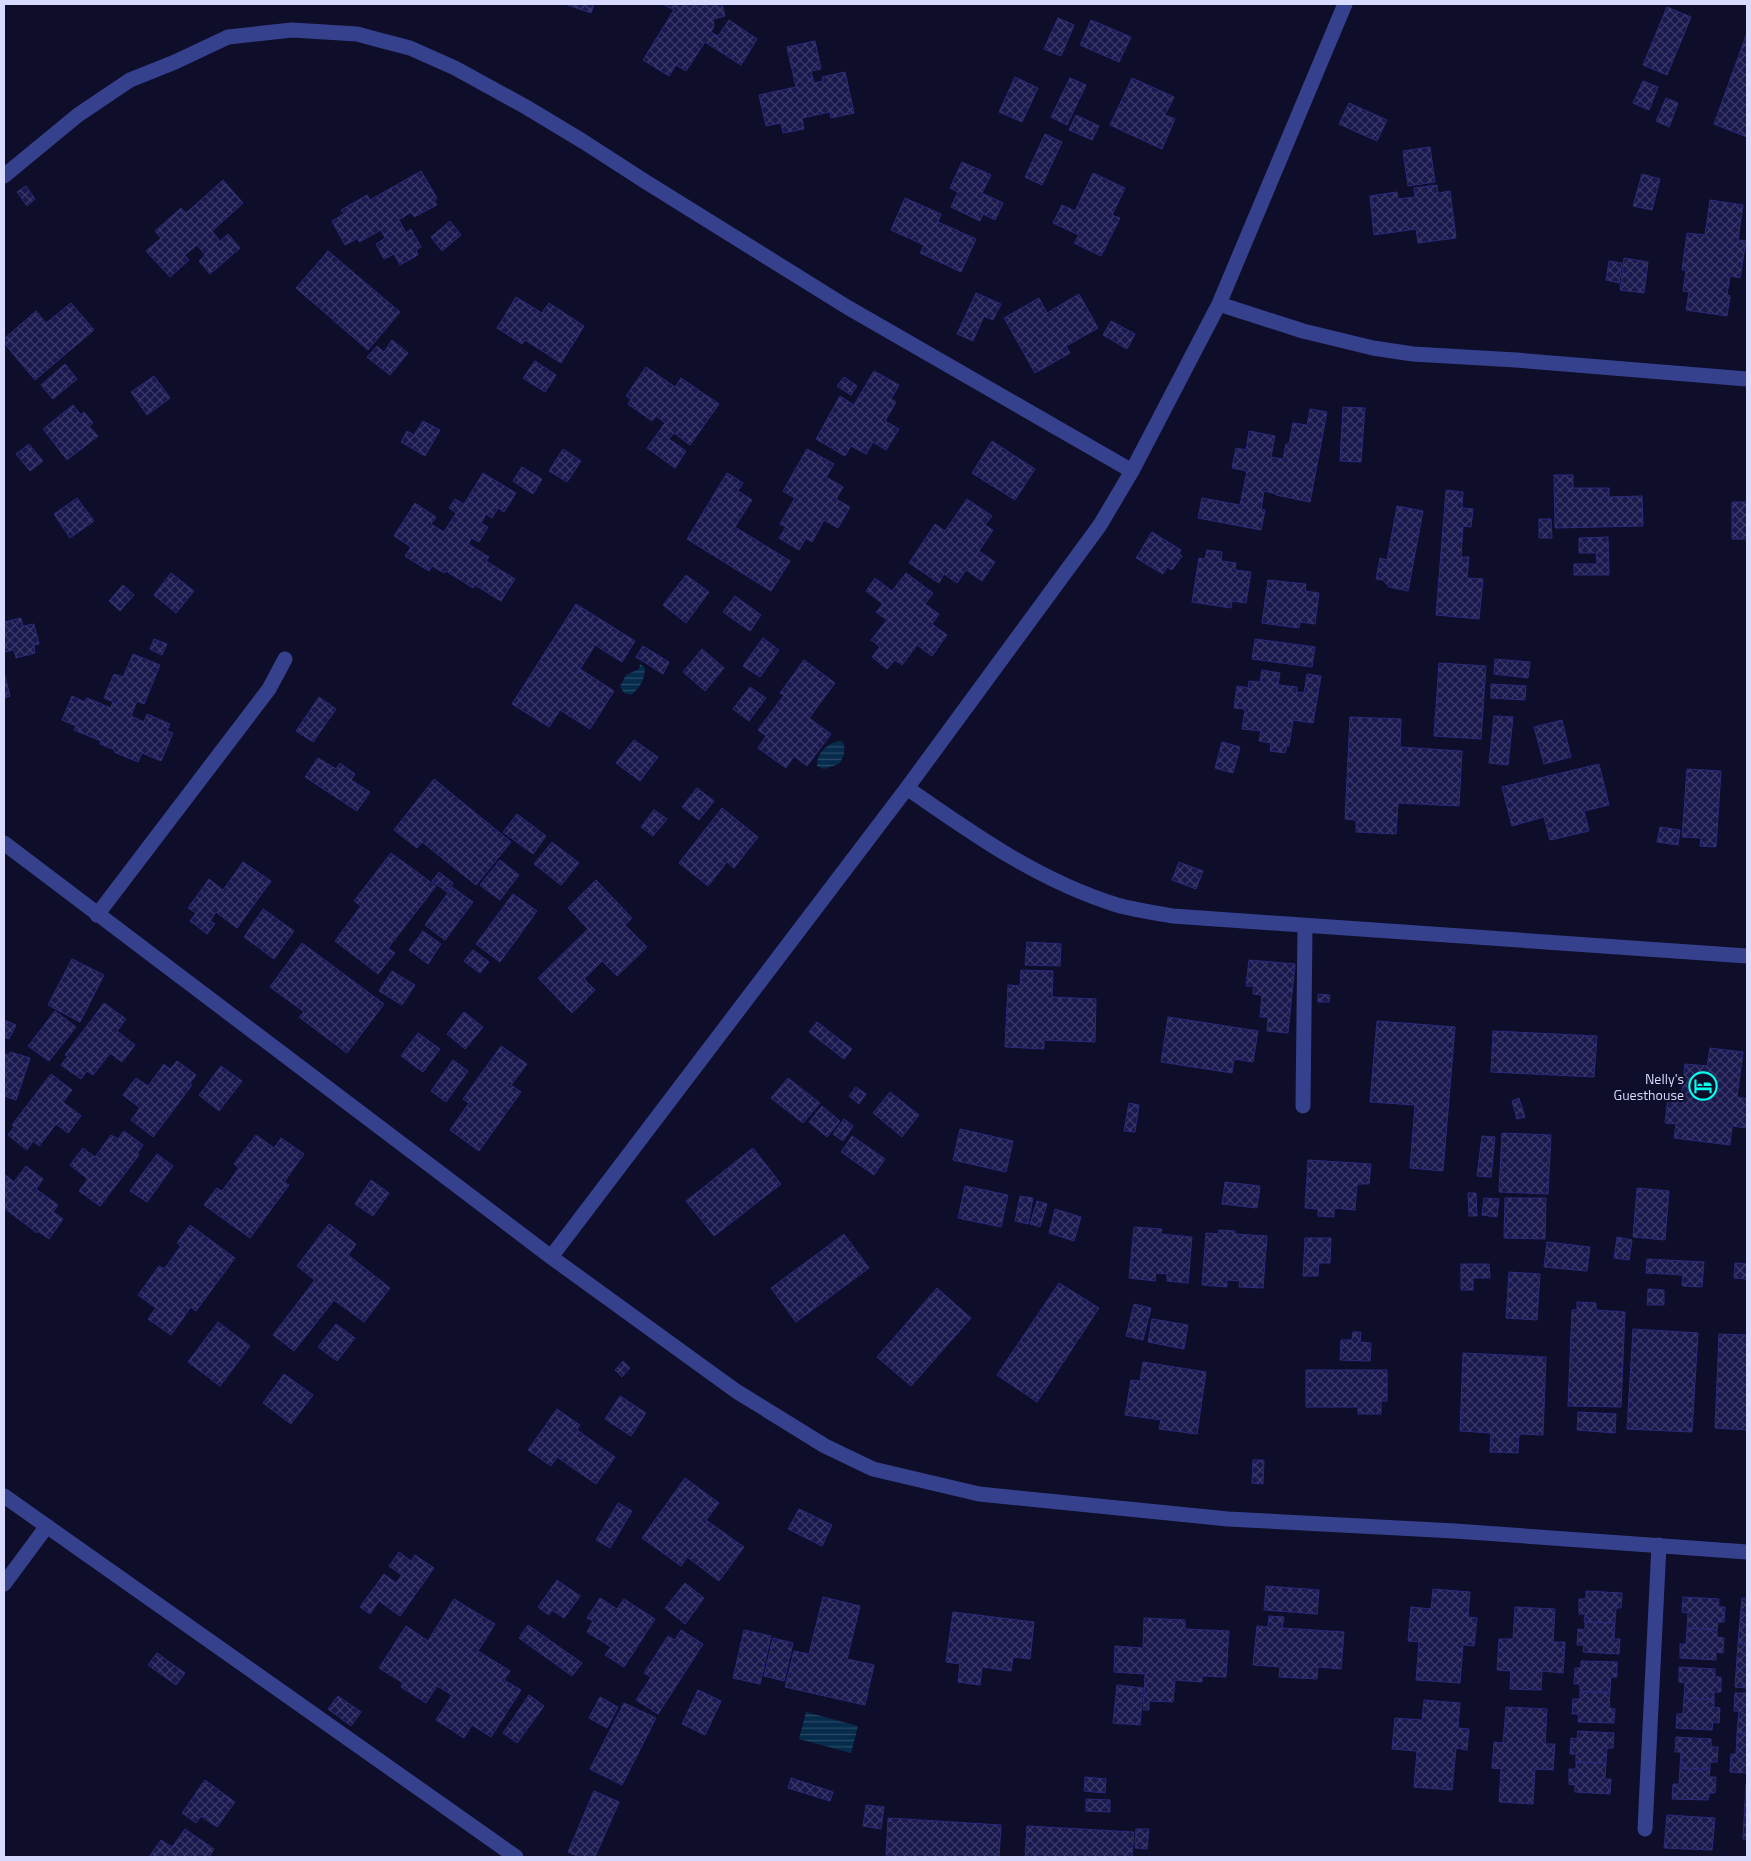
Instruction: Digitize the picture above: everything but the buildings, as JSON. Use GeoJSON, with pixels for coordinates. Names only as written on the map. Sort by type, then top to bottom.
{"type":"FeatureCollection","features":[{"type":"Feature","properties":{"kind":"street"},"geometry":{"type":"LineString","coordinates":[[552,1258],[907,788],[1077,559],[1100,525],[1132,471],[1219,304],[1345,4]]}},
{"type":"Feature","properties":{"kind":"street"},"geometry":{"type":"LineString","coordinates":[[4,176],[78,115],[130,80],[175,62],[230,36],[302,31],[357,34],[401,46],[455,68],[534,112],[847,307],[1132,471]]}},
{"type":"Feature","properties":{"kind":"street"},"geometry":{"type":"LineString","coordinates":[[1219,304],[1304,331],[1373,348],[1413,354],[1516,360],[1747,379]]}},
{"type":"Feature","properties":{"kind":"street"},"geometry":{"type":"LineString","coordinates":[[97,915],[269,689],[285,659]]}},
{"type":"Feature","properties":{"kind":"street"},"geometry":{"type":"LineString","coordinates":[[907,788],[977,836],[1050,879],[1079,892],[1118,905],[1173,916],[1305,927],[1747,956]]}},
{"type":"Feature","properties":{"kind":"street"},"geometry":{"type":"LineString","coordinates":[[4,843],[552,1258],[736,1391],[825,1446],[873,1469],[980,1494],[1228,1519],[1455,1531],[1747,1552]]}},
{"type":"Feature","properties":{"kind":"street"},"geometry":{"type":"LineString","coordinates":[[1303,1106],[1305,927]]}},
{"type":"Feature","properties":{"kind":"street"},"geometry":{"type":"LineString","coordinates":[[4,1496],[516,1857]]}},
{"type":"Feature","properties":{"kind":"street"},"geometry":{"type":"LineString","coordinates":[[4,1584],[47,1526]]}},
{"type":"Feature","properties":{"kind":"street"},"geometry":{"type":"LineString","coordinates":[[1646,1829],[1659,1545]]}},
{"type":"Feature","properties":{"kind":"water"},"geometry":{"type":"Polygon","coordinates":[[[640,664],[645,668],[641,683],[631,695],[624,693],[620,686],[626,675],[639,669],[640,664]]]}},
{"type":"Feature","properties":{"kind":"water"},"geometry":{"type":"Polygon","coordinates":[[[839,741],[843,742],[844,751],[839,764],[824,769],[817,766],[817,761],[823,750],[830,744],[839,741]]]}},
{"type":"Feature","properties":{"kind":"water"},"geometry":{"type":"Polygon","coordinates":[[[806,1712],[858,1726],[851,1753],[799,1739],[806,1712]]]}},
{"type":"Feature","properties":{"kind":"place","name":"Nelly's Guesthouse"},"geometry":{"type":"Point","coordinates":[1703,1086]}}]}
